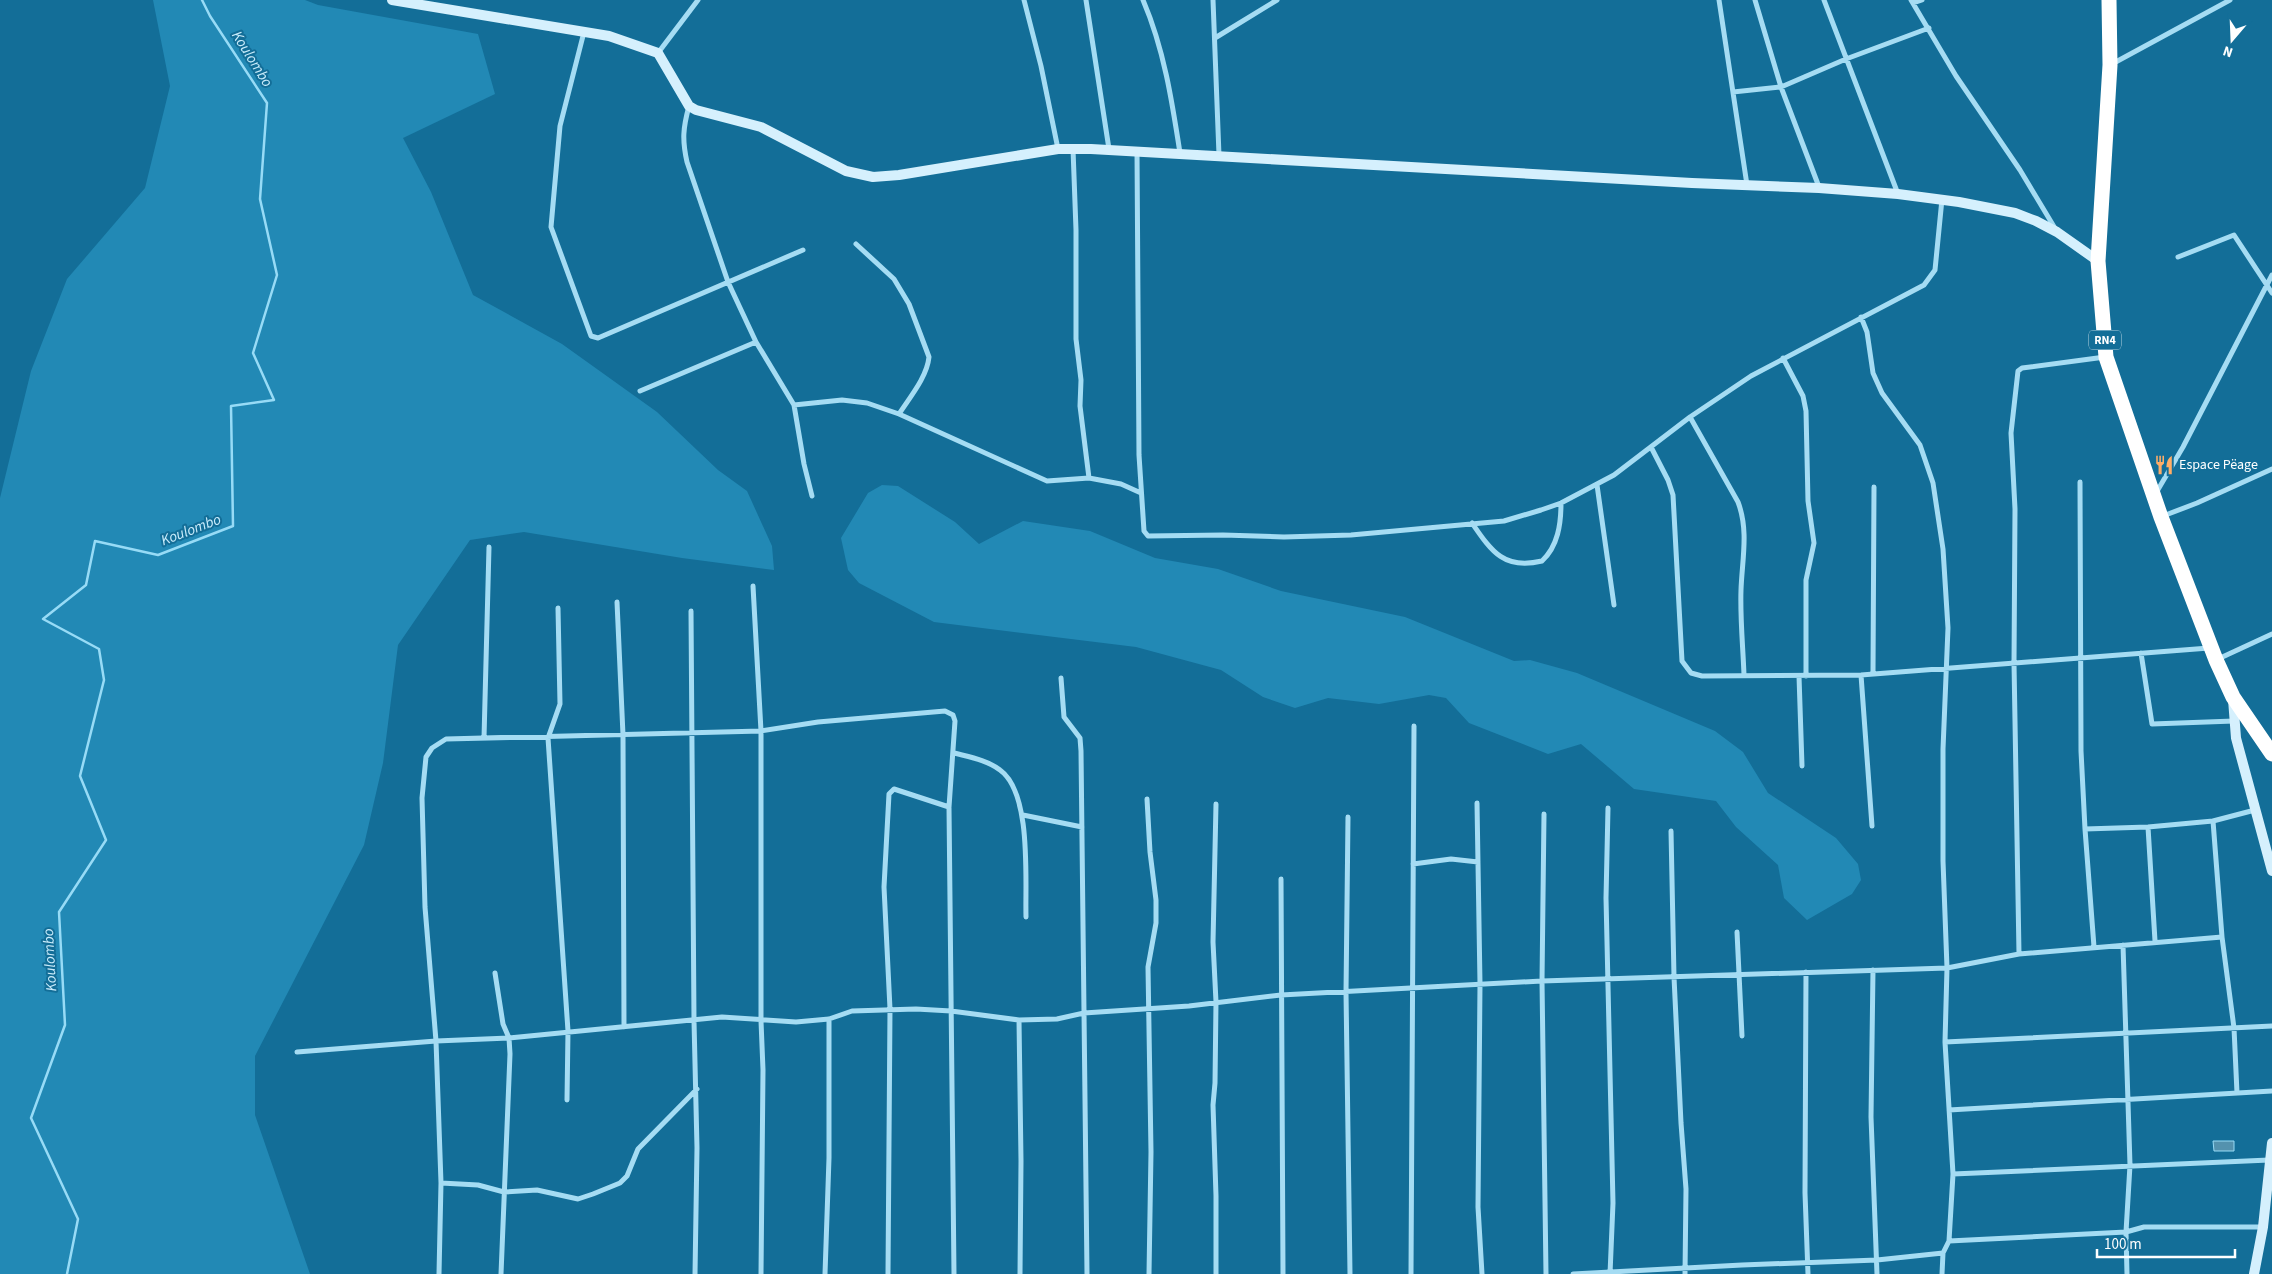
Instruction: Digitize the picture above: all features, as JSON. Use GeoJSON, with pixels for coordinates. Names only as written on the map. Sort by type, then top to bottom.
{"type":"FeatureCollection","features":[{"type":"Feature","properties":{"kind":"highway","name":"RN4"},"geometry":{"type":"LineString","coordinates":[[2109,0],[2110,65],[2098,261],[2106,357],[2161,517],[2214,654],[2233,697],[2272,754]]}},
{"type":"Feature","properties":{"kind":"street"},"geometry":{"type":"LineString","coordinates":[[392,0],[584,32],[625,41],[658,53],[689,106],[707,114],[761,126],[830,164],[865,176],[899,175],[1058,149],[1073,149],[1219,155],[1747,186],[1819,188],[1942,199],[2015,212],[2057,232],[2098,261]]}},
{"type":"Feature","properties":{"kind":"street"},"geometry":{"type":"LineString","coordinates":[[658,53],[698,0]]}},
{"type":"Feature","properties":{"kind":"street"},"geometry":{"type":"LineString","coordinates":[[1024,0],[1041,66],[1058,149]]}},
{"type":"Feature","properties":{"kind":"street"},"geometry":{"type":"LineString","coordinates":[[1086,0],[1109,150]]}},
{"type":"Feature","properties":{"kind":"street"},"geometry":{"type":"LineString","coordinates":[[1143,0],[1158,38],[1180,153]]}},
{"type":"Feature","properties":{"kind":"street"},"geometry":{"type":"LineString","coordinates":[[1213,0],[1219,155]]}},
{"type":"Feature","properties":{"kind":"street"},"geometry":{"type":"LineString","coordinates":[[1215,38],[1277,0]]}},
{"type":"Feature","properties":{"kind":"street"},"geometry":{"type":"LineString","coordinates":[[1719,0],[1747,186]]}},
{"type":"Feature","properties":{"kind":"street"},"geometry":{"type":"LineString","coordinates":[[1755,0],[1781,87],[1819,188]]}},
{"type":"Feature","properties":{"kind":"street"},"geometry":{"type":"LineString","coordinates":[[1824,0],[1898,194]]}},
{"type":"Feature","properties":{"kind":"street"},"geometry":{"type":"LineString","coordinates":[[1922,0],[1912,1],[1956,76],[2020,170],[2057,232]]}},
{"type":"Feature","properties":{"kind":"street"},"geometry":{"type":"LineString","coordinates":[[2110,65],[2230,0]]}},
{"type":"Feature","properties":{"kind":"street"},"geometry":{"type":"LineString","coordinates":[[1733,92],[1781,87],[1846,59],[1929,28]]}},
{"type":"Feature","properties":{"kind":"street"},"geometry":{"type":"LineString","coordinates":[[584,32],[560,126],[551,227],[591,336],[598,338],[803,250]]}},
{"type":"Feature","properties":{"kind":"street"},"geometry":{"type":"LineString","coordinates":[[689,106],[683,127],[682,143],[728,282],[756,342],[794,404],[804,464],[812,496]]}},
{"type":"Feature","properties":{"kind":"street"},"geometry":{"type":"LineString","coordinates":[[1073,149],[1076,230],[1076,339],[1081,380],[1080,406],[1090,478]]}},
{"type":"Feature","properties":{"kind":"street"},"geometry":{"type":"LineString","coordinates":[[1137,151],[1139,455],[1144,531],[1148,536],[1328,536],[1436,529],[1472,523],[1504,521],[1561,503],[1597,485],[1690,417],[1751,376],[1924,285],[1935,270],[1942,199]]}},
{"type":"Feature","properties":{"kind":"street"},"geometry":{"type":"LineString","coordinates":[[2178,257],[2234,235],[2272,293]]}},
{"type":"Feature","properties":{"kind":"street"},"geometry":{"type":"LineString","coordinates":[[856,244],[894,279],[909,304],[929,357],[920,382],[899,414]]}},
{"type":"Feature","properties":{"kind":"street"},"geometry":{"type":"LineString","coordinates":[[2154,496],[2183,447],[2272,275]]}},
{"type":"Feature","properties":{"kind":"street"},"geometry":{"type":"LineString","coordinates":[[1861,317],[1867,332],[1873,373],[1882,393],[1920,444],[1933,483],[1943,549],[1948,628],[1943,841],[1947,968],[1946,1042],[1953,1174],[1949,1241],[1943,1254],[1942,1274]]}},
{"type":"Feature","properties":{"kind":"street"},"geometry":{"type":"LineString","coordinates":[[640,391],[756,342]]}},
{"type":"Feature","properties":{"kind":"street"},"geometry":{"type":"LineString","coordinates":[[2019,954],[2014,663],[2015,509],[2011,433],[2018,372],[2022,368],[2106,357]]}},
{"type":"Feature","properties":{"kind":"street"},"geometry":{"type":"LineString","coordinates":[[1783,358],[1803,396],[1806,411],[1808,500],[1814,543],[1806,580],[1806,676]]}},
{"type":"Feature","properties":{"kind":"street"},"geometry":{"type":"LineString","coordinates":[[794,404],[842,400],[867,403],[899,414],[1047,481],[1090,478],[1121,484],[1141,493]]}},
{"type":"Feature","properties":{"kind":"street"},"geometry":{"type":"LineString","coordinates":[[1690,417],[1738,502],[1743,515],[1744,562],[1741,591],[1744,675]]}},
{"type":"Feature","properties":{"kind":"street"},"geometry":{"type":"LineString","coordinates":[[1651,447],[1668,480],[1673,495],[1682,661],[1691,673],[1702,676],[1861,675],[2141,653],[2214,654],[2272,634]]}},
{"type":"Feature","properties":{"kind":"street"},"geometry":{"type":"LineString","coordinates":[[2161,517],[2197,503],[2272,468]]}},
{"type":"Feature","properties":{"kind":"street"},"geometry":{"type":"LineString","coordinates":[[2080,482],[2082,769],[2094,947]]}},
{"type":"Feature","properties":{"kind":"street"},"geometry":{"type":"LineString","coordinates":[[1597,485],[1614,605]]}},
{"type":"Feature","properties":{"kind":"street"},"geometry":{"type":"LineString","coordinates":[[1872,673],[1874,487]]}},
{"type":"Feature","properties":{"kind":"street"},"geometry":{"type":"LineString","coordinates":[[1472,523],[1497,557],[1507,561],[1534,564],[1542,561],[1553,547],[1561,519],[1561,503]]}},
{"type":"Feature","properties":{"kind":"street"},"geometry":{"type":"LineString","coordinates":[[484,738],[489,547]]}},
{"type":"Feature","properties":{"kind":"street"},"geometry":{"type":"LineString","coordinates":[[753,586],[761,731],[761,1021],[763,1070],[761,1274]]}},
{"type":"Feature","properties":{"kind":"street"},"geometry":{"type":"LineString","coordinates":[[617,602],[623,735],[624,1027]]}},
{"type":"Feature","properties":{"kind":"street"},"geometry":{"type":"LineString","coordinates":[[558,608],[560,704],[548,738],[568,1031],[567,1100]]}},
{"type":"Feature","properties":{"kind":"street"},"geometry":{"type":"LineString","coordinates":[[691,611],[694,1021],[697,1089],[695,1274]]}},
{"type":"Feature","properties":{"kind":"street"},"geometry":{"type":"LineString","coordinates":[[2141,653],[2152,724],[2234,722]]}},
{"type":"Feature","properties":{"kind":"street"},"geometry":{"type":"LineString","coordinates":[[1861,675],[1872,826]]}},
{"type":"Feature","properties":{"kind":"street"},"geometry":{"type":"LineString","coordinates":[[1800,676],[1802,766]]}},
{"type":"Feature","properties":{"kind":"street"},"geometry":{"type":"LineString","coordinates":[[1060,678],[1064,717],[1080,738],[1087,1274]]}},
{"type":"Feature","properties":{"kind":"street"},"geometry":{"type":"LineString","coordinates":[[2233,697],[2236,738],[2272,871]]}},
{"type":"Feature","properties":{"kind":"street"},"geometry":{"type":"LineString","coordinates":[[439,1274],[441,1183],[436,1041],[425,907],[422,798],[426,757],[432,748],[446,739],[548,738],[761,731],[818,722],[945,711],[952,715],[955,721],[954,753],[948,807],[954,1274]]}},
{"type":"Feature","properties":{"kind":"street"},"geometry":{"type":"LineString","coordinates":[[1412,1274],[1414,726]]}},
{"type":"Feature","properties":{"kind":"street"},"geometry":{"type":"LineString","coordinates":[[954,753],[991,764],[1002,772],[1019,796],[1022,815],[1026,917]]}},
{"type":"Feature","properties":{"kind":"street"},"geometry":{"type":"LineString","coordinates":[[888,1274],[890,1009],[884,887],[890,794],[894,789],[948,807]]}},
{"type":"Feature","properties":{"kind":"street"},"geometry":{"type":"LineString","coordinates":[[1147,800],[1150,852],[1156,900],[1156,922],[1148,967],[1151,1152],[1150,1274]]}},
{"type":"Feature","properties":{"kind":"street"},"geometry":{"type":"LineString","coordinates":[[1476,803],[1480,984],[1478,1207],[1482,1274]]}},
{"type":"Feature","properties":{"kind":"street"},"geometry":{"type":"LineString","coordinates":[[1216,804],[1213,942],[1216,1002],[1213,1106],[1216,1274]]}},
{"type":"Feature","properties":{"kind":"street"},"geometry":{"type":"LineString","coordinates":[[1608,808],[1606,898],[1611,1051],[1609,1125],[1612,1203],[1610,1273]]}},
{"type":"Feature","properties":{"kind":"street"},"geometry":{"type":"LineString","coordinates":[[2085,829],[2148,827],[2213,821],[2256,810]]}},
{"type":"Feature","properties":{"kind":"street"},"geometry":{"type":"LineString","coordinates":[[1544,814],[1542,981],[1546,1274]]}},
{"type":"Feature","properties":{"kind":"street"},"geometry":{"type":"LineString","coordinates":[[1022,815],[1082,828]]}},
{"type":"Feature","properties":{"kind":"street"},"geometry":{"type":"LineString","coordinates":[[1348,817],[1346,992],[1350,1274]]}},
{"type":"Feature","properties":{"kind":"street"},"geometry":{"type":"LineString","coordinates":[[2213,821],[2222,937],[2234,1028],[2237,1093]]}},
{"type":"Feature","properties":{"kind":"street"},"geometry":{"type":"LineString","coordinates":[[2148,827],[2155,941]]}},
{"type":"Feature","properties":{"kind":"street"},"geometry":{"type":"LineString","coordinates":[[1671,831],[1674,977],[1686,1189],[1685,1272]]}},
{"type":"Feature","properties":{"kind":"street"},"geometry":{"type":"LineString","coordinates":[[1413,864],[1451,859],[1478,862]]}},
{"type":"Feature","properties":{"kind":"street"},"geometry":{"type":"LineString","coordinates":[[1281,879],[1280,995],[1283,1274]]}},
{"type":"Feature","properties":{"kind":"street"},"geometry":{"type":"LineString","coordinates":[[1737,932],[1742,1036]]}},
{"type":"Feature","properties":{"kind":"street"},"geometry":{"type":"LineString","coordinates":[[297,1052],[436,1041],[509,1038],[722,1017],[796,1022],[828,1018],[852,1011],[890,1009],[951,1010],[1019,1020],[1057,1019],[1084,1013],[1280,995],[1542,981],[1947,968],[2019,954],[2155,941],[2222,937]]}},
{"type":"Feature","properties":{"kind":"street"},"geometry":{"type":"LineString","coordinates":[[2122,945],[2130,1165],[2126,1232],[2127,1274]]}},
{"type":"Feature","properties":{"kind":"street"},"geometry":{"type":"LineString","coordinates":[[1873,970],[1871,1117],[1877,1274]]}},
{"type":"Feature","properties":{"kind":"street"},"geometry":{"type":"LineString","coordinates":[[1806,972],[1808,1274]]}},
{"type":"Feature","properties":{"kind":"street"},"geometry":{"type":"LineString","coordinates":[[495,973],[503,1024],[509,1038],[501,1274]]}},
{"type":"Feature","properties":{"kind":"street"},"geometry":{"type":"LineString","coordinates":[[825,1274],[829,1158],[828,1018]]}},
{"type":"Feature","properties":{"kind":"street"},"geometry":{"type":"LineString","coordinates":[[1019,1020],[1020,1274]]}},
{"type":"Feature","properties":{"kind":"street"},"geometry":{"type":"LineString","coordinates":[[1946,1042],[2272,1026]]}},
{"type":"Feature","properties":{"kind":"street"},"geometry":{"type":"LineString","coordinates":[[441,1183],[478,1185],[504,1192],[537,1190],[578,1198],[620,1183],[627,1176],[638,1149],[697,1089]]}},
{"type":"Feature","properties":{"kind":"street"},"geometry":{"type":"LineString","coordinates":[[1949,1110],[2272,1091]]}},
{"type":"Feature","properties":{"kind":"street"},"geometry":{"type":"LineString","coordinates":[[2254,1274],[2263,1227],[2272,1143]]}},
{"type":"Feature","properties":{"kind":"street"},"geometry":{"type":"LineString","coordinates":[[1953,1174],[2130,1165],[2270,1162]]}},
{"type":"Feature","properties":{"kind":"street"},"geometry":{"type":"LineString","coordinates":[[1949,1241],[2126,1232],[2144,1227],[2263,1227]]}},
{"type":"Feature","properties":{"kind":"street"},"geometry":{"type":"LineString","coordinates":[[1573,1274],[1610,1273],[1660,1268],[1685,1272],[1943,1254]]}},
{"type":"Feature","properties":{"kind":"shaded area"},"geometry":{"type":"Polygon","coordinates":[[[153,0],[305,0],[318,5],[478,34],[495,94],[403,138],[431,192],[473,295],[562,344],[657,412],[718,470],[747,491],[772,546],[774,570],[682,558],[524,532],[470,540],[398,645],[383,763],[364,845],[255,1056],[255,1115],[310,1274],[0,1274],[0,498],[31,371],[67,279],[145,188],[170,86],[153,0]]]}},
{"type":"Feature","properties":{"kind":"shaded area"},"geometry":{"type":"Polygon","coordinates":[[[882,485],[898,486],[955,522],[979,544],[1023,521],[1090,531],[1155,558],[1218,569],[1281,591],[1405,617],[1514,661],[1530,660],[1577,673],[1715,731],[1743,752],[1768,793],[1836,838],[1858,864],[1861,880],[1852,894],[1807,920],[1784,898],[1778,865],[1736,827],[1716,801],[1634,789],[1581,744],[1548,754],[1469,723],[1446,698],[1429,695],[1379,704],[1328,698],[1295,708],[1263,697],[1221,670],[1136,647],[934,622],[859,583],[848,570],[841,538],[868,493],[882,485]]]}},
{"type":"Feature","properties":{"kind":"shaded area"},"geometry":{"type":"Polygon","coordinates":[[[2213,1141],[2234,1141],[2234,1151],[2214,1151],[2213,1141]]]}},
{"type":"Feature","properties":{"kind":"waterway","name":"Koulombo"},"geometry":{"type":"LineString","coordinates":[[67,1274],[78,1219],[31,1118],[65,1025],[59,912],[106,840],[80,776],[104,680],[99,649],[43,619],[86,585],[95,541],[158,555],[233,526],[231,406],[274,400],[253,353],[277,275],[260,199],[267,103],[210,16],[202,0]]}},
{"type":"Feature","properties":{"kind":"place","name":"Espace Pëage"},"geometry":{"type":"Point","coordinates":[2164,465]}}]}
